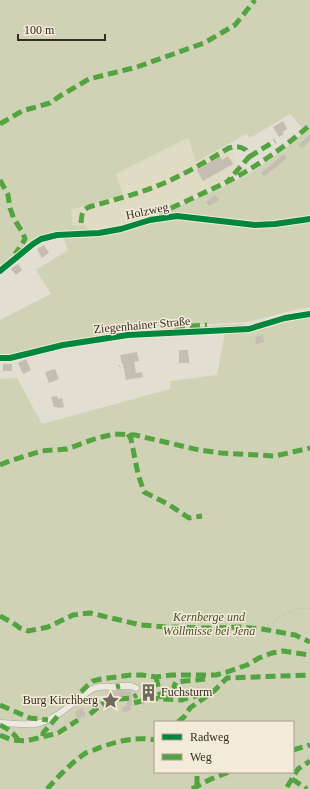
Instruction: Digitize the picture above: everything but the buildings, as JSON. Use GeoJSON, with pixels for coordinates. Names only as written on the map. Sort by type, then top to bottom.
{"type":"FeatureCollection","features":[{"type":"Feature","properties":{"kind":"street","name":"Holzweg"},"geometry":{"type":"LineString","coordinates":[[0,271],[33,244],[41,239],[57,235],[99,233],[150,220],[177,216],[255,225],[310,219]]}},
{"type":"Feature","properties":{"kind":"street","name":"Ziegenhainer Straße"},"geometry":{"type":"LineString","coordinates":[[0,358],[10,358],[63,345],[128,335],[249,329],[285,318],[310,314]]}},
{"type":"Feature","properties":{"kind":"street"},"geometry":{"type":"LineString","coordinates":[[0,723],[40,723],[52,718],[92,689],[98,687],[131,686],[136,688]]}},
{"type":"Feature","properties":{"kind":"path"},"geometry":{"type":"LineString","coordinates":[[120,365],[120,367],[124,367]]}},
{"type":"Feature","properties":{"kind":"path"},"geometry":{"type":"LineString","coordinates":[[262,629],[289,612],[297,609],[310,608]]}},
{"type":"Feature","properties":{"kind":"path"},"geometry":{"type":"LineString","coordinates":[[112,700],[119,699]]}},
{"type":"Feature","properties":{"kind":"path"},"geometry":{"type":"LineString","coordinates":[[78,720],[90,714]]}},
{"type":"Feature","properties":{"kind":"shaded area"},"geometry":{"type":"Polygon","coordinates":[[[188,138],[196,162],[228,145],[238,167],[230,176],[221,182],[144,219],[90,232],[73,226],[71,209],[84,207],[123,194],[116,174],[188,138]]]}},
{"type":"Feature","properties":{"kind":"green space"},"geometry":{"type":"Polygon","coordinates":[[[0,0],[310,0],[310,216],[265,222],[166,214],[166,212],[252,172],[288,146],[305,131],[290,114],[250,138],[246,134],[196,162],[188,138],[116,174],[123,194],[91,205],[71,209],[73,226],[85,225],[90,232],[51,234],[0,269],[0,0]]]}},
{"type":"Feature","properties":{"kind":"green space"},"geometry":{"type":"Polygon","coordinates":[[[176,219],[265,227],[288,226],[310,222],[310,307],[248,322],[156,327],[133,330],[119,334],[0,356],[0,320],[51,294],[36,270],[68,250],[63,237],[176,219]]]}},
{"type":"Feature","properties":{"kind":"green space","name":"Kernberge und Wöllmisse bei Jena"},"geometry":{"type":"Polygon","coordinates":[[[310,315],[310,789],[0,789],[0,379],[17,378],[42,424],[170,389],[170,381],[217,375],[225,332],[310,315]]]}},
{"type":"Feature","properties":{"kind":"green space"},"geometry":{"type":"Polygon","coordinates":[[[243,324],[244,327],[146,332],[152,330],[185,327],[243,324]]]}},
{"type":"Feature","properties":{"kind":"waterway"},"geometry":{"type":"LineString","coordinates":[[303,312],[310,311]]}},
{"type":"Feature","properties":{"kind":"waterway"},"geometry":{"type":"LineString","coordinates":[[248,326],[264,321]]}},
{"type":"Feature","properties":{"kind":"waterway"},"geometry":{"type":"LineString","coordinates":[[170,330],[244,326]]}},
{"type":"Feature","properties":{"kind":"marked path"},"geometry":{"type":"LineString","coordinates":[[0,124],[22,111],[50,103],[89,79],[137,67],[204,43],[235,25],[255,0]]}},
{"type":"Feature","properties":{"kind":"marked path"},"geometry":{"type":"LineString","coordinates":[[162,218],[162,213],[165,211],[223,184],[250,169],[275,153],[310,125]]}},
{"type":"Feature","properties":{"kind":"marked path"},"geometry":{"type":"LineString","coordinates":[[249,157],[275,141]]}},
{"type":"Feature","properties":{"kind":"marked path"},"geometry":{"type":"LineString","coordinates":[[81,223],[83,212],[89,207],[153,188],[188,172],[229,148],[242,148],[246,150],[249,157],[228,181]]}},
{"type":"Feature","properties":{"kind":"marked path"},"geometry":{"type":"LineString","coordinates":[[0,180],[8,195],[10,208],[14,219],[25,239],[15,254]]}},
{"type":"Feature","properties":{"kind":"marked path"},"geometry":{"type":"LineString","coordinates":[[175,327],[207,325]]}},
{"type":"Feature","properties":{"kind":"marked path"},"geometry":{"type":"LineString","coordinates":[[0,465],[41,451],[67,449],[97,438],[115,434],[135,435],[199,450],[221,453],[275,456],[310,448]]}},
{"type":"Feature","properties":{"kind":"marked path"},"geometry":{"type":"LineString","coordinates":[[128,434],[131,439],[138,474],[144,492],[168,504],[189,518],[202,516]]}},
{"type":"Feature","properties":{"kind":"marked path"},"geometry":{"type":"LineString","coordinates":[[0,616],[28,631],[48,627],[73,615],[90,613],[141,625],[208,628],[240,627],[262,629],[295,635],[310,642]]}},
{"type":"Feature","properties":{"kind":"marked path"},"geometry":{"type":"LineString","coordinates":[[75,703],[73,700],[88,685],[93,681],[101,679],[131,675],[156,677],[171,675],[216,675],[247,665],[272,653],[283,651],[310,655]]}},
{"type":"Feature","properties":{"kind":"marked path"},"geometry":{"type":"LineString","coordinates":[[179,721],[190,708],[214,691],[227,678],[310,675]]}},
{"type":"Feature","properties":{"kind":"marked path"},"geometry":{"type":"LineString","coordinates":[[156,677],[161,699]]}},
{"type":"Feature","properties":{"kind":"marked path"},"geometry":{"type":"LineString","coordinates":[[160,697],[172,693],[175,690],[174,686],[176,682],[205,679]]}},
{"type":"Feature","properties":{"kind":"marked path"},"geometry":{"type":"LineString","coordinates":[[116,687],[120,686]]}},
{"type":"Feature","properties":{"kind":"marked path"},"geometry":{"type":"LineString","coordinates":[[134,703],[152,698],[181,700],[208,693]]}},
{"type":"Feature","properties":{"kind":"marked path"},"geometry":{"type":"LineString","coordinates":[[119,699],[132,698],[137,695]]}},
{"type":"Feature","properties":{"kind":"marked path"},"geometry":{"type":"LineString","coordinates":[[90,714],[102,704],[112,700]]}},
{"type":"Feature","properties":{"kind":"marked path"},"geometry":{"type":"LineString","coordinates":[[0,705],[30,718],[48,720]]}},
{"type":"Feature","properties":{"kind":"marked path"},"geometry":{"type":"LineString","coordinates":[[43,736],[43,733],[60,713]]}},
{"type":"Feature","properties":{"kind":"marked path"},"geometry":{"type":"LineString","coordinates":[[0,735],[12,740],[26,741],[58,733],[78,720]]}},
{"type":"Feature","properties":{"kind":"marked path"},"geometry":{"type":"LineString","coordinates":[[0,725],[11,732],[19,741]]}},
{"type":"Feature","properties":{"kind":"marked path"},"geometry":{"type":"LineString","coordinates":[[47,789],[60,775],[87,752],[124,740],[154,740]]}},
{"type":"Feature","properties":{"kind":"marked path"},"geometry":{"type":"LineString","coordinates":[[294,750],[310,745]]}},
{"type":"Feature","properties":{"kind":"marked path"},"geometry":{"type":"LineString","coordinates":[[287,787],[298,769],[310,761]]}},
{"type":"Feature","properties":{"kind":"marked path"},"geometry":{"type":"LineString","coordinates":[[197,773],[197,786]]}},
{"type":"Feature","properties":{"kind":"marked path"},"geometry":{"type":"LineString","coordinates":[[192,789],[226,773]]}},
{"type":"Feature","properties":{"kind":"marked path"},"geometry":{"type":"LineString","coordinates":[[292,779],[307,789]]}},
{"type":"Feature","properties":{"kind":"cycle path"},"geometry":{"type":"LineString","coordinates":[[0,271],[33,244],[41,239],[57,235],[99,233],[121,229],[150,220],[177,216],[255,225],[310,219]]}},
{"type":"Feature","properties":{"kind":"cycle path"},"geometry":{"type":"LineString","coordinates":[[0,358],[10,358],[63,345],[128,335],[249,329],[285,318],[310,314]]}},
{"type":"Feature","properties":{"kind":"place","name":"Fuchsturm"},"geometry":{"type":"Point","coordinates":[148,692]}},
{"type":"Feature","properties":{"kind":"place","name":"Burg Kirchberg"},"geometry":{"type":"Point","coordinates":[111,700]}}]}
